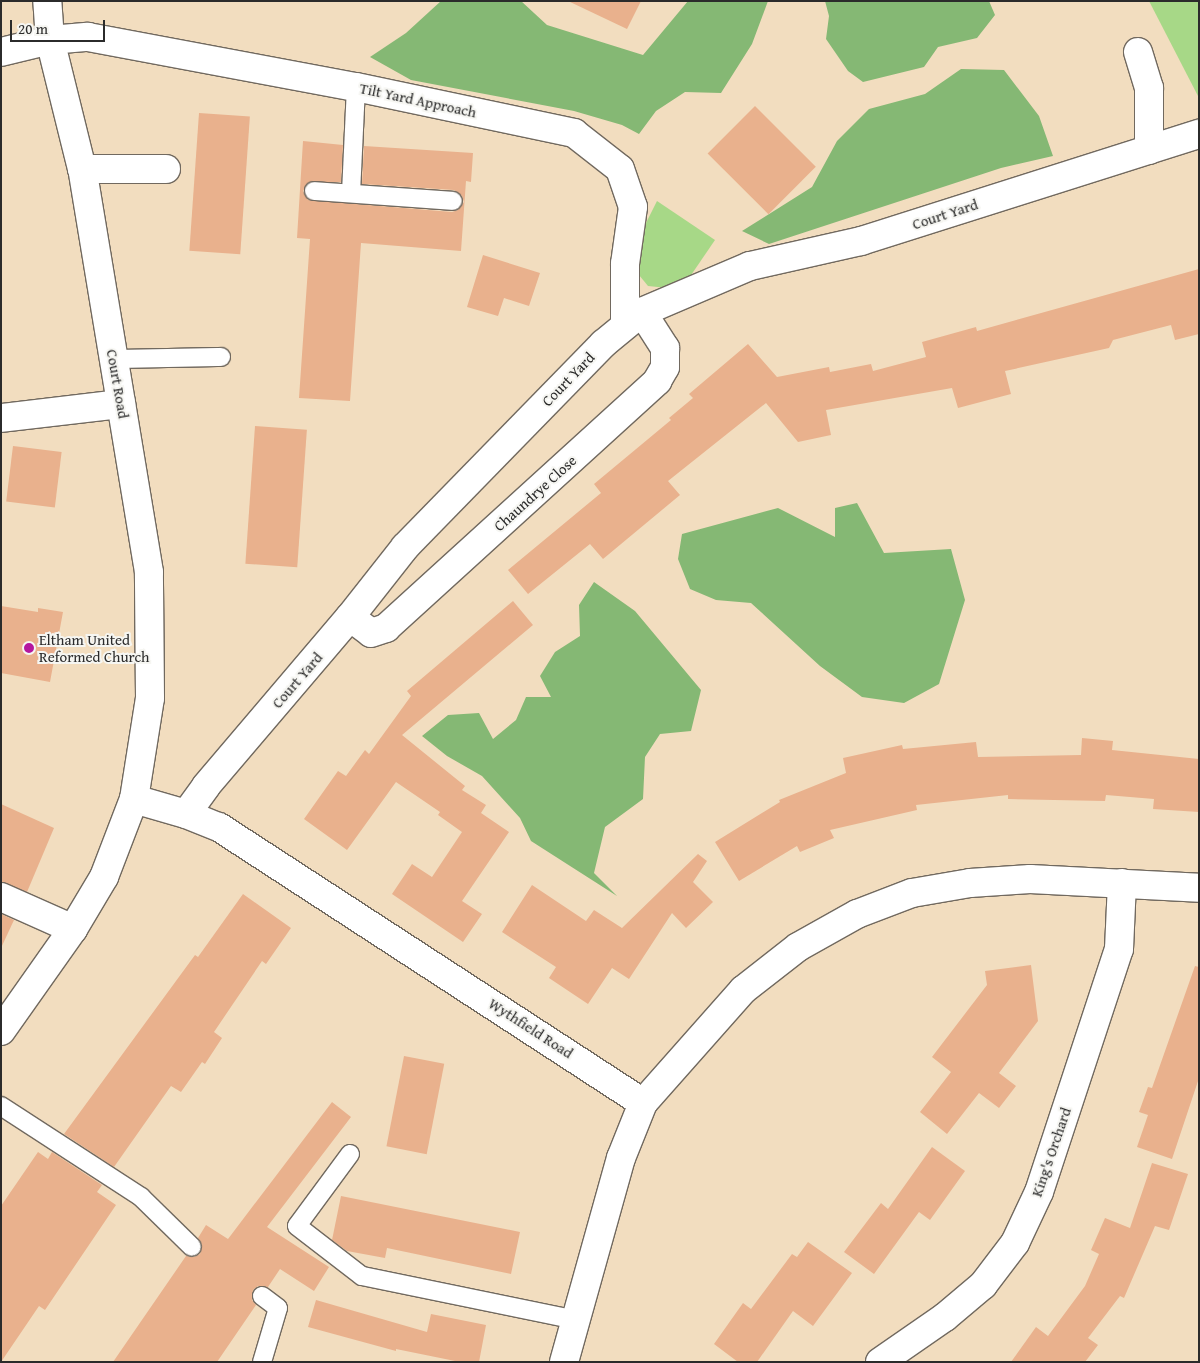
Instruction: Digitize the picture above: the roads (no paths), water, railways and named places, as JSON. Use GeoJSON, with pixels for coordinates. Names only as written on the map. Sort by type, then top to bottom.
{"type":"FeatureCollection","features":[{"type":"Feature","properties":{"kind":"street","name":"Court Road"},"geometry":{"type":"LineString","coordinates":[[47,1],[50,40],[82,169],[150,572],[150,698],[141,770],[134,799]]}},
{"type":"Feature","properties":{"kind":"street","name":"Tilt Yard Approach"},"geometry":{"type":"LineString","coordinates":[[1,52],[50,40],[88,37],[356,87],[574,133],[620,169],[633,207],[625,264],[634,318]]}},
{"type":"Feature","properties":{"kind":"street"},"geometry":{"type":"LineString","coordinates":[[1138,52],[1149,88],[1149,150]]}},
{"type":"Feature","properties":{"kind":"street","name":"Court Yard"},"geometry":{"type":"LineString","coordinates":[[186,814],[206,786],[350,617],[405,548],[634,318],[750,266],[861,241],[1199,134]]}},
{"type":"Feature","properties":{"kind":"street"},"geometry":{"type":"LineString","coordinates":[[82,169],[166,170]]}},
{"type":"Feature","properties":{"kind":"street","name":"Chaundrye Close"},"geometry":{"type":"LineString","coordinates":[[350,617],[371,633],[386,628],[657,381],[665,367],[666,348],[634,318]]}},
{"type":"Feature","properties":{"kind":"street"},"geometry":{"type":"LineString","coordinates":[[1,418],[121,404]]}},
{"type":"Feature","properties":{"kind":"street"},"geometry":{"type":"LineString","coordinates":[[4,1022],[73,929],[104,877],[134,799],[186,814]]}},
{"type":"Feature","properties":{"kind":"street","name":"Wythfield Road"},"geometry":{"type":"LineString","coordinates":[[186,814],[220,827],[643,1103]]}},
{"type":"Feature","properties":{"kind":"street"},"geometry":{"type":"LineString","coordinates":[[564,1362],[621,1158],[643,1103],[743,990],[798,947],[857,914],[912,894],[970,883],[1030,879],[1199,888]]}},
{"type":"Feature","properties":{"kind":"street","name":"King's Orchard"},"geometry":{"type":"LineString","coordinates":[[880,1362],[945,1317],[983,1284],[1015,1243],[1039,1192],[1119,949],[1122,883]]}},
{"type":"Feature","properties":{"kind":"street"},"geometry":{"type":"LineString","coordinates":[[1,897],[73,929]]}},
{"type":"Feature","properties":{"kind":"lane"},"geometry":{"type":"LineString","coordinates":[[351,193],[356,87]]}},
{"type":"Feature","properties":{"kind":"lane"},"geometry":{"type":"LineString","coordinates":[[314,191],[454,201]]}},
{"type":"Feature","properties":{"kind":"lane"},"geometry":{"type":"LineString","coordinates":[[114,359],[221,356]]}},
{"type":"Feature","properties":{"kind":"lane"},"geometry":{"type":"LineString","coordinates":[[1,1106],[141,1197],[192,1247]]}},
{"type":"Feature","properties":{"kind":"lane"},"geometry":{"type":"LineString","coordinates":[[350,1154],[297,1226],[362,1276],[576,1320]]}},
{"type":"Feature","properties":{"kind":"lane"},"geometry":{"type":"LineString","coordinates":[[262,1296],[278,1308],[262,1362]]}},
{"type":"Feature","properties":{"kind":"place","name":"Eltham United Reformed Church"},"geometry":{"type":"Point","coordinates":[29,648]}}]}
